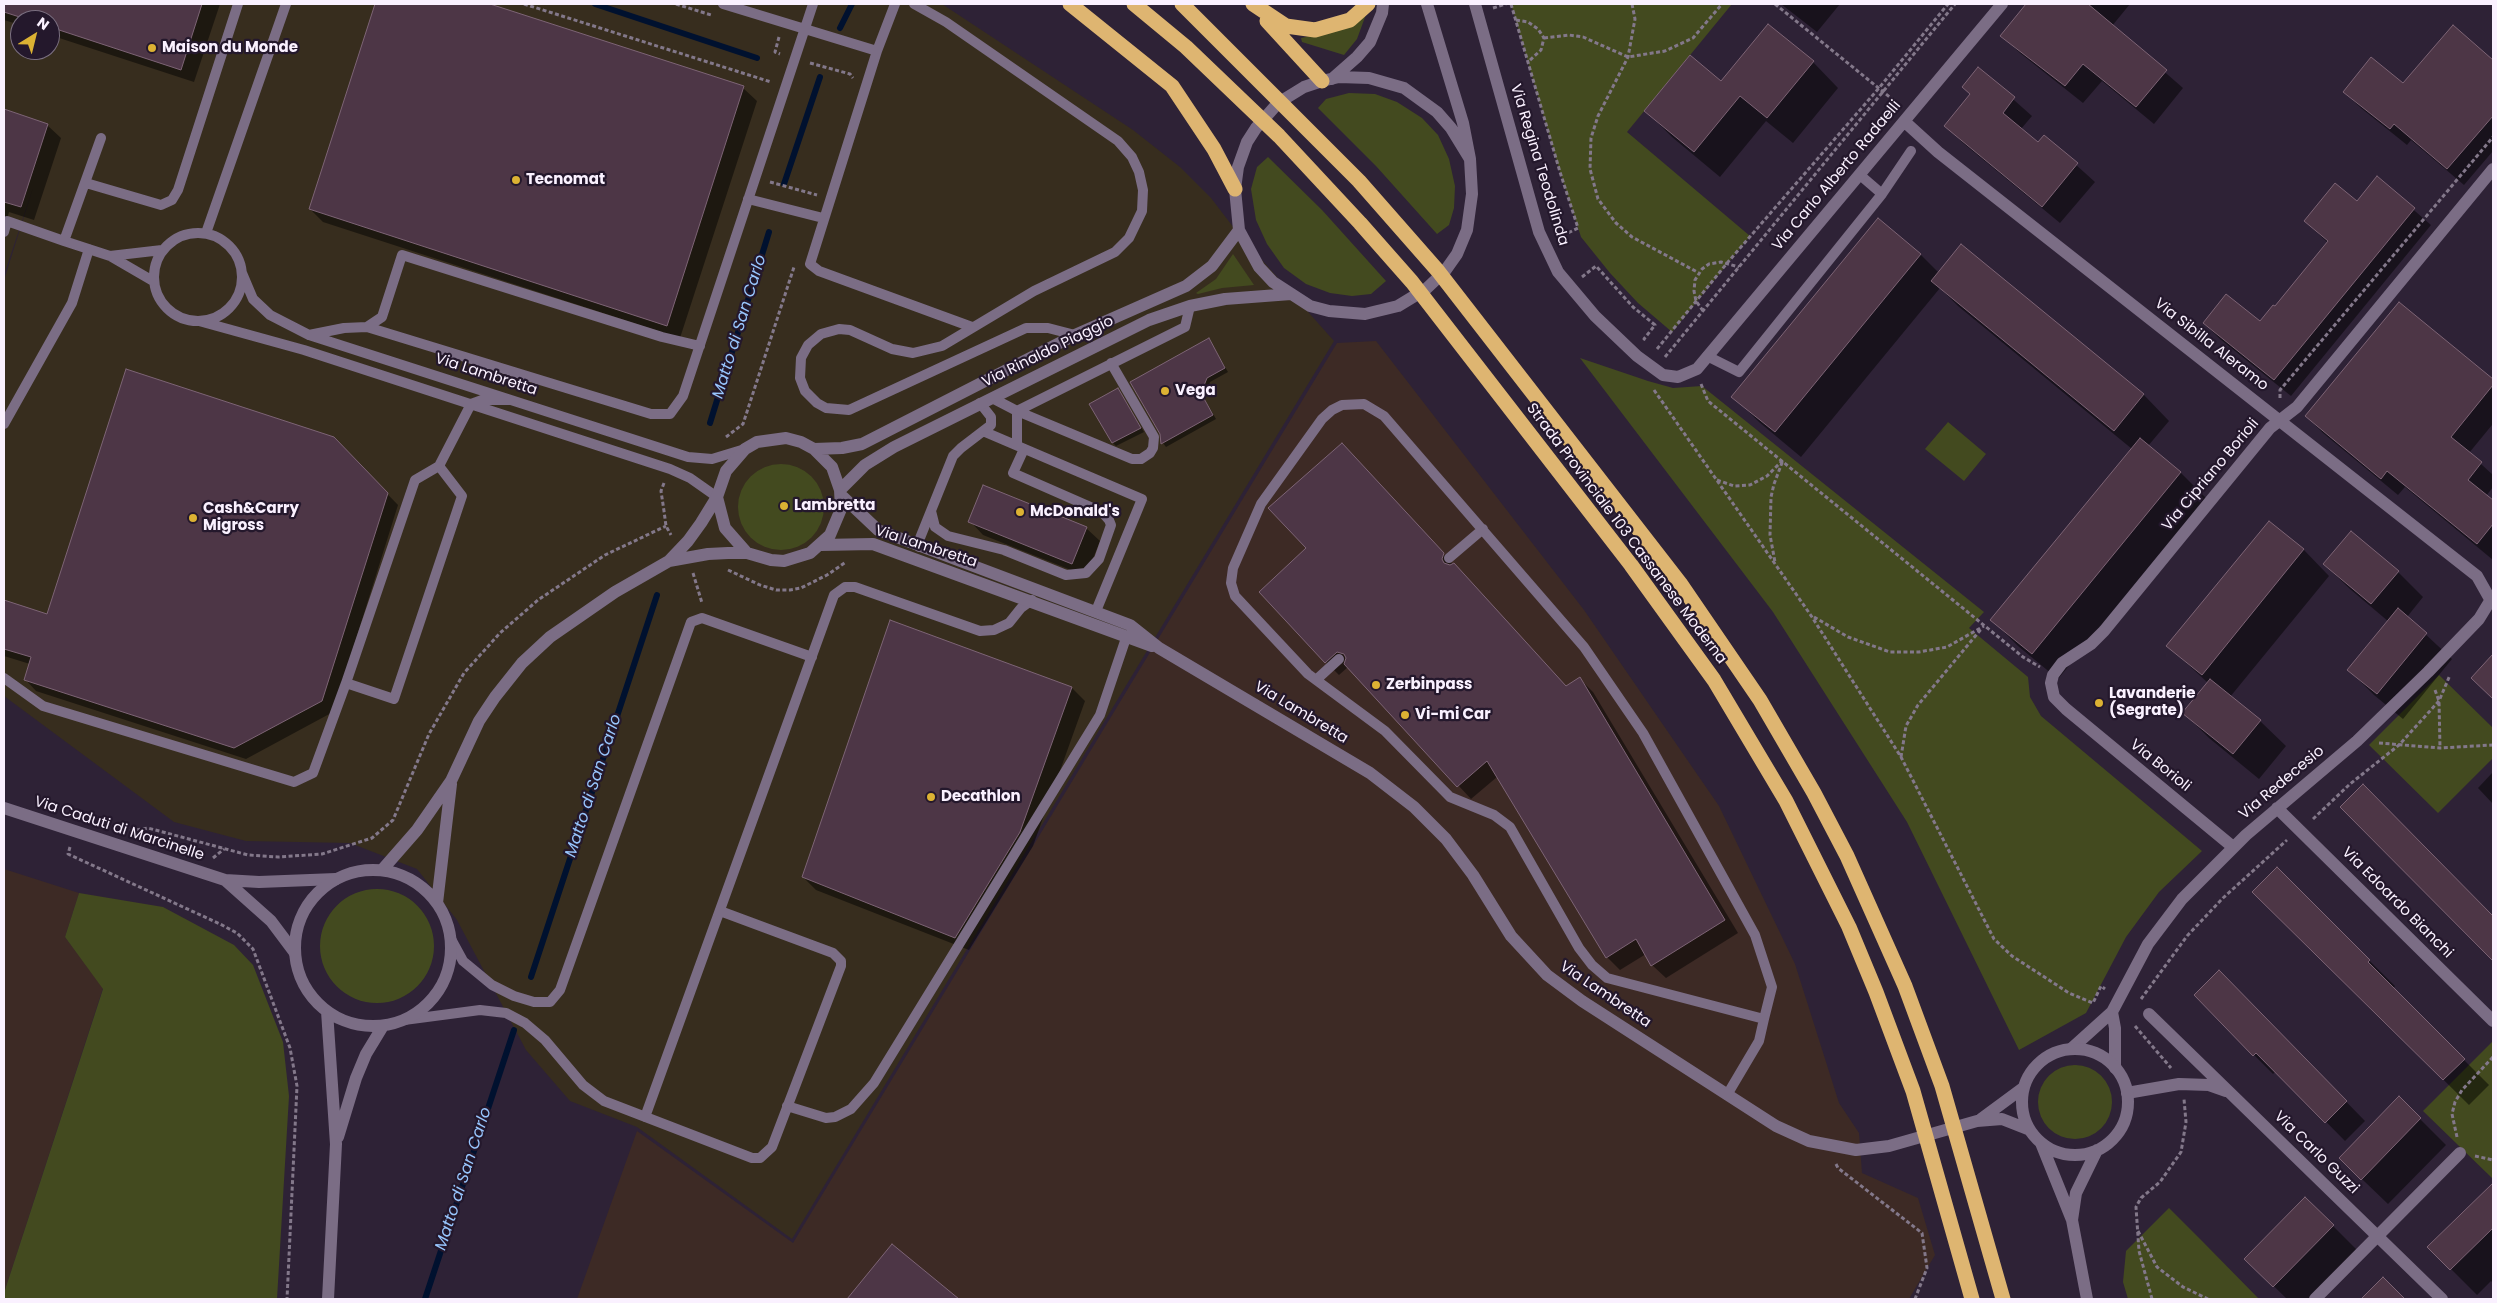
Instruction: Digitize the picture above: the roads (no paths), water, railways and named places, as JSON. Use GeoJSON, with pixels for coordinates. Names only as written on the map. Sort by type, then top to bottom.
{"type":"FeatureCollection","features":[{"type":"Feature","properties":{"kind":"highway"},"geometry":{"type":"LineString","coordinates":[[1070,4],[1172,86],[1214,149],[1235,189]]}},
{"type":"Feature","properties":{"kind":"highway","name":"Strada Provinciale 103 Cassanese Moderna"},"geometry":{"type":"LineString","coordinates":[[1134,4],[1186,46],[1279,136],[1360,222],[1412,282],[1632,565],[1714,680],[1790,808],[1849,927],[1876,992],[1923,1125],[1972,1299]]}},
{"type":"Feature","properties":{"kind":"highway","name":"Strada Provinciale 103 Cassanese Moderna"},"geometry":{"type":"LineString","coordinates":[[1182,4],[1359,181],[1438,271],[1680,583],[1760,700],[1814,792],[1847,856],[1905,986],[1942,1086],[2003,1299]]}},
{"type":"Feature","properties":{"kind":"highway"},"geometry":{"type":"LineString","coordinates":[[1249,4],[1327,80]]}},
{"type":"Feature","properties":{"kind":"highway"},"geometry":{"type":"LineString","coordinates":[[1253,4],[1286,26],[1315,30],[1350,20],[1368,4]]}},
{"type":"Feature","properties":{"kind":"street"},"geometry":{"type":"LineString","coordinates":[[1327,80],[1357,57],[1370,42],[1382,13],[1382,4]]}},
{"type":"Feature","properties":{"kind":"street"},"geometry":{"type":"LineString","coordinates":[[1427,4],[1462,122],[1470,159],[1472,210],[1468,230],[1457,254],[1436,281],[1418,296],[1398,306],[1372,312],[1346,314],[1310,306],[1273,282],[1259,268],[1239,230],[1235,189],[1238,167],[1247,142],[1268,112],[1304,87],[1327,80],[1369,78],[1404,88],[1437,112],[1451,128],[1470,159]]}},
{"type":"Feature","properties":{"kind":"street","name":"Via Regina Teodolinda"},"geometry":{"type":"LineString","coordinates":[[1475,4],[1539,232],[1548,254],[1575,295],[1623,343],[1655,370],[1663,375],[1678,377],[1697,369]]}},
{"type":"Feature","properties":{"kind":"street","name":"Via Carlo Alberto Radaelli"},"geometry":{"type":"LineString","coordinates":[[1697,369],[2002,4]]}},
{"type":"Feature","properties":{"kind":"street","name":"Via Sibilla Aleramo"},"geometry":{"type":"LineString","coordinates":[[1908,118],[1938,152],[2477,576],[2492,598]]}},
{"type":"Feature","properties":{"kind":"street","name":"Via Cipriano Borioli"},"geometry":{"type":"LineString","coordinates":[[2066,710],[2054,697],[2051,683],[2053,675],[2067,659],[2091,644],[2104,631],[2270,428],[2298,407],[2493,169]]}},
{"type":"Feature","properties":{"kind":"street","name":"Via Rinaldo Piaggio"},"geometry":{"type":"LineString","coordinates":[[814,448],[842,448],[862,444],[1075,335],[1186,286],[1212,266],[1239,230]]}},
{"type":"Feature","properties":{"kind":"street","name":"Via Rinaldo Piaggio"},"geometry":{"type":"LineString","coordinates":[[841,493],[865,465],[894,447],[1149,320],[1190,306],[1225,300],[1291,294]]}},
{"type":"Feature","properties":{"kind":"street","name":"Via Rinaldo Piaggio"},"geometry":{"type":"LineString","coordinates":[[382,870],[416,830],[451,781],[479,721],[522,663],[550,637],[576,618],[682,554],[747,553],[771,560],[784,561],[798,558],[821,545],[837,523],[841,493],[832,467],[814,448],[801,442],[779,438],[758,442],[745,449],[726,471],[717,497],[688,541],[682,554]]}},
{"type":"Feature","properties":{"kind":"street","name":"Via Lambretta"},"geometry":{"type":"LineString","coordinates":[[841,493],[878,530],[1130,625],[1159,648],[1370,773],[1401,796],[1446,838],[1473,875],[1511,936],[1547,975],[1582,1001],[1776,1126],[1799,1138],[1826,1146],[1856,1150],[1889,1146],[1977,1121],[2002,1119],[2030,1130]]}},
{"type":"Feature","properties":{"kind":"street"},"geometry":{"type":"LineString","coordinates":[[717,497],[725,528],[747,553]]}},
{"type":"Feature","properties":{"kind":"street","name":"Via Lambretta"},"geometry":{"type":"LineString","coordinates":[[821,545],[873,544],[1032,600],[1126,638],[1159,648]]}},
{"type":"Feature","properties":{"kind":"street","name":"Via Redecesio"},"geometry":{"type":"LineString","coordinates":[[2071,1049],[2112,1012],[2157,930],[2182,899],[2233,847],[2358,741],[2480,619],[2492,598]]}},
{"type":"Feature","properties":{"kind":"street","name":"Via Borioli"},"geometry":{"type":"LineString","coordinates":[[2066,710],[2233,847]]}},
{"type":"Feature","properties":{"kind":"street","name":"Via Rinaldo Piaggio"},"geometry":{"type":"LineString","coordinates":[[437,903],[451,781]]}},
{"type":"Feature","properties":{"kind":"street","name":"Via Caduti di Marcinelle"},"geometry":{"type":"LineString","coordinates":[[4,808],[225,880],[259,882],[336,879]]}},
{"type":"Feature","properties":{"kind":"street","name":"Via Edoardo Bianchi"},"geometry":{"type":"LineString","coordinates":[[2277,808],[2493,1021]]}},
{"type":"Feature","properties":{"kind":"street"},"geometry":{"type":"LineString","coordinates":[[382,870],[400,875],[417,883],[437,903],[446,921],[451,939],[449,968],[437,993],[428,1004],[404,1020],[383,1026],[353,1024],[326,1011],[314,1000],[304,985],[295,953],[296,933],[302,914],[320,890],[336,879],[358,871],[382,870]]}},
{"type":"Feature","properties":{"kind":"street","name":"Via Caduti di Marcinelle"},"geometry":{"type":"LineString","coordinates":[[225,880],[271,921],[295,953]]}},
{"type":"Feature","properties":{"kind":"street"},"geometry":{"type":"LineString","coordinates":[[326,1011],[336,1144],[328,1299]]}},
{"type":"Feature","properties":{"kind":"street"},"geometry":{"type":"LineString","coordinates":[[2112,1012],[2115,1028],[2115,1068]]}},
{"type":"Feature","properties":{"kind":"street","name":"Via Carlo Guzzi"},"geometry":{"type":"LineString","coordinates":[[2149,1014],[2442,1299]]}},
{"type":"Feature","properties":{"kind":"street"},"geometry":{"type":"LineString","coordinates":[[336,1144],[356,1078],[366,1054],[383,1026]]}},
{"type":"Feature","properties":{"kind":"street"},"geometry":{"type":"LineString","coordinates":[[2071,1049],[2084,1050],[2100,1055],[2115,1068],[2123,1081],[2127,1093],[2127,1107],[2122,1125],[2111,1140],[2097,1150],[2080,1154],[2067,1154],[2050,1149],[2041,1143],[2030,1130],[2022,1110],[2023,1088],[2031,1072],[2039,1063],[2053,1053],[2071,1049]]}},
{"type":"Feature","properties":{"kind":"street","name":"Via Carlo Guzzi"},"geometry":{"type":"LineString","coordinates":[[2127,1093],[2179,1084],[2209,1085],[2233,1094]]}},
{"type":"Feature","properties":{"kind":"street","name":"Via Lambretta"},"geometry":{"type":"LineString","coordinates":[[1977,1121],[2023,1088]]}},
{"type":"Feature","properties":{"kind":"street"},"geometry":{"type":"LineString","coordinates":[[2041,1143],[2072,1220],[2087,1299]]}},
{"type":"Feature","properties":{"kind":"street"},"geometry":{"type":"LineString","coordinates":[[2072,1220],[2076,1193],[2097,1150]]}},
{"type":"Feature","properties":{"kind":"street"},"geometry":{"type":"LineString","coordinates":[[2315,1299],[2463,1150]]}},
{"type":"Feature","properties":{"kind":"lane"},"geometry":{"type":"LineString","coordinates":[[86,183],[161,205],[172,200],[178,190],[238,4]]}},
{"type":"Feature","properties":{"kind":"lane"},"geometry":{"type":"LineString","coordinates":[[286,4],[206,233],[192,232],[179,236],[162,250],[154,268],[154,282],[157,294],[164,306],[186,320],[199,321],[304,350],[670,469],[690,478],[717,497]]}},
{"type":"Feature","properties":{"kind":"lane"},"geometry":{"type":"LineString","coordinates":[[723,4],[877,51]]}},
{"type":"Feature","properties":{"kind":"lane"},"geometry":{"type":"LineString","coordinates":[[308,335],[344,328],[367,328],[651,414],[670,414],[683,396],[813,4]]}},
{"type":"Feature","properties":{"kind":"lane"},"geometry":{"type":"LineString","coordinates":[[894,4],[823,218],[810,264],[819,271],[972,327]]}},
{"type":"Feature","properties":{"kind":"lane"},"geometry":{"type":"LineString","coordinates":[[914,4],[946,22],[1118,141],[1132,157],[1142,180],[1143,200],[1139,221],[1129,238],[1119,249],[1102,260],[1034,291],[942,346],[913,353],[892,349],[850,330],[829,331],[814,339],[805,349],[800,363],[802,382],[808,394],[821,406],[836,410],[848,410],[1026,328],[1048,328],[1075,335]]}},
{"type":"Feature","properties":{"kind":"lane"},"geometry":{"type":"LineString","coordinates":[[64,241],[102,138]]}},
{"type":"Feature","properties":{"kind":"lane"},"geometry":{"type":"LineString","coordinates":[[1708,356],[1739,372],[1882,194],[1911,151]]}},
{"type":"Feature","properties":{"kind":"lane"},"geometry":{"type":"LineString","coordinates":[[1860,175],[1882,194]]}},
{"type":"Feature","properties":{"kind":"lane"},"geometry":{"type":"LineString","coordinates":[[748,199],[823,218]]}},
{"type":"Feature","properties":{"kind":"lane"},"geometry":{"type":"LineString","coordinates":[[4,232],[7,221],[110,256],[154,282]]}},
{"type":"Feature","properties":{"kind":"lane","name":"Via Lambretta"},"geometry":{"type":"LineString","coordinates":[[206,233],[220,238],[231,247],[239,259],[242,273],[254,300],[270,315],[308,335],[688,457],[712,459],[745,449]]}},
{"type":"Feature","properties":{"kind":"lane"},"geometry":{"type":"LineString","coordinates":[[4,424],[72,303],[89,249]]}},
{"type":"Feature","properties":{"kind":"lane"},"geometry":{"type":"LineString","coordinates":[[110,256],[162,250]]}},
{"type":"Feature","properties":{"kind":"lane"},"geometry":{"type":"LineString","coordinates":[[367,328],[382,317],[402,255],[662,337],[700,346]]}},
{"type":"Feature","properties":{"kind":"lane"},"geometry":{"type":"LineString","coordinates":[[199,321],[214,318],[226,311],[236,301],[241,287],[242,273]]}},
{"type":"Feature","properties":{"kind":"lane"},"geometry":{"type":"LineString","coordinates":[[1017,411],[1184,328],[1190,306]]}},
{"type":"Feature","properties":{"kind":"lane"},"geometry":{"type":"LineString","coordinates":[[992,398],[1017,411],[1132,459],[1146,457],[1153,448],[1154,437],[1111,363]]}},
{"type":"Feature","properties":{"kind":"lane"},"geometry":{"type":"LineString","coordinates":[[4,678],[43,706],[294,782],[313,774],[415,480],[440,466],[471,404],[482,400],[510,400]]}},
{"type":"Feature","properties":{"kind":"lane"},"geometry":{"type":"LineString","coordinates":[[919,547],[931,511],[956,452],[986,432],[991,426],[991,417],[980,403]]}},
{"type":"Feature","properties":{"kind":"lane"},"geometry":{"type":"LineString","coordinates":[[1727,1095],[1759,1040],[1772,987],[1756,935],[1643,733],[1584,647],[1384,416],[1364,404],[1342,405],[1322,419],[1261,504],[1244,539],[1233,568],[1231,583],[1235,596],[1308,674],[1385,731],[1450,797],[1494,815],[1510,827],[1579,948],[1592,965],[1607,978],[1764,1019]]}},
{"type":"Feature","properties":{"kind":"lane"},"geometry":{"type":"LineString","coordinates":[[931,511],[936,527],[948,536],[1004,550],[1066,575],[1086,573],[1098,558],[1111,525],[1109,520],[1102,512],[1013,473],[1021,447],[1017,411]]}},
{"type":"Feature","properties":{"kind":"lane"},"geometry":{"type":"LineString","coordinates":[[986,432],[1142,499],[1096,611]]}},
{"type":"Feature","properties":{"kind":"lane"},"geometry":{"type":"LineString","coordinates":[[346,683],[394,699],[462,496],[440,466]]}},
{"type":"Feature","properties":{"kind":"lane"},"geometry":{"type":"LineString","coordinates":[[1449,558],[1483,529]]}},
{"type":"Feature","properties":{"kind":"lane"},"geometry":{"type":"LineString","coordinates":[[645,1117],[831,602],[837,591],[845,587],[855,587],[980,631],[994,630],[1010,623],[1021,608],[1032,600]]}},
{"type":"Feature","properties":{"kind":"lane"},"geometry":{"type":"LineString","coordinates":[[451,939],[463,961],[492,985],[514,996],[534,1002],[550,1002],[560,990],[689,626],[698,618],[706,619],[812,657]]}},
{"type":"Feature","properties":{"kind":"lane"},"geometry":{"type":"LineString","coordinates":[[787,1106],[826,1118],[835,1117],[852,1109],[870,1088],[1100,715],[1126,638]]}},
{"type":"Feature","properties":{"kind":"lane"},"geometry":{"type":"LineString","coordinates":[[1316,680],[1339,659]]}},
{"type":"Feature","properties":{"kind":"lane"},"geometry":{"type":"LineString","coordinates":[[404,1020],[480,1010],[506,1014],[526,1023],[546,1040],[584,1085],[604,1101],[752,1158],[760,1158],[772,1147],[841,966],[841,961],[833,953],[720,911]]}},
{"type":"Feature","properties":{"kind":"waterway"},"geometry":{"type":"LineString","coordinates":[[595,4],[757,58]]}},
{"type":"Feature","properties":{"kind":"waterway","name":"Matto di San Carlo"},"geometry":{"type":"LineString","coordinates":[[840,28],[852,4]]}},
{"type":"Feature","properties":{"kind":"waterway","name":"Matto di San Carlo"},"geometry":{"type":"LineString","coordinates":[[784,184],[820,77]]}},
{"type":"Feature","properties":{"kind":"waterway","name":"Matto di San Carlo"},"geometry":{"type":"LineString","coordinates":[[710,423],[769,232]]}},
{"type":"Feature","properties":{"kind":"waterway","name":"Matto di San Carlo"},"geometry":{"type":"LineString","coordinates":[[531,977],[657,595]]}},
{"type":"Feature","properties":{"kind":"waterway","name":"Matto di San Carlo"},"geometry":{"type":"LineString","coordinates":[[425,1299],[514,1030]]}},
{"type":"Feature","properties":{"kind":"place","name":"Maison du Monde"},"geometry":{"type":"Point","coordinates":[152,48]}},
{"type":"Feature","properties":{"kind":"place","name":"Tecnomat"},"geometry":{"type":"Point","coordinates":[516,180]}},
{"type":"Feature","properties":{"kind":"place","name":"Vega"},"geometry":{"type":"Point","coordinates":[1165,391]}},
{"type":"Feature","properties":{"kind":"place","name":"Lambretta"},"geometry":{"type":"Point","coordinates":[784,506]}},
{"type":"Feature","properties":{"kind":"place","name":"McDonald's"},"geometry":{"type":"Point","coordinates":[1020,512]}},
{"type":"Feature","properties":{"kind":"place","name":"Cash&Carry Migross"},"geometry":{"type":"Point","coordinates":[193,518]}},
{"type":"Feature","properties":{"kind":"place","name":"Zerbinpass"},"geometry":{"type":"Point","coordinates":[1376,685]}},
{"type":"Feature","properties":{"kind":"place","name":"Lavanderie (Segrate)"},"geometry":{"type":"Point","coordinates":[2099,703]}},
{"type":"Feature","properties":{"kind":"place","name":"Vi-mi Car"},"geometry":{"type":"Point","coordinates":[1405,715]}},
{"type":"Feature","properties":{"kind":"place","name":"Decathlon"},"geometry":{"type":"Point","coordinates":[931,797]}}]}
